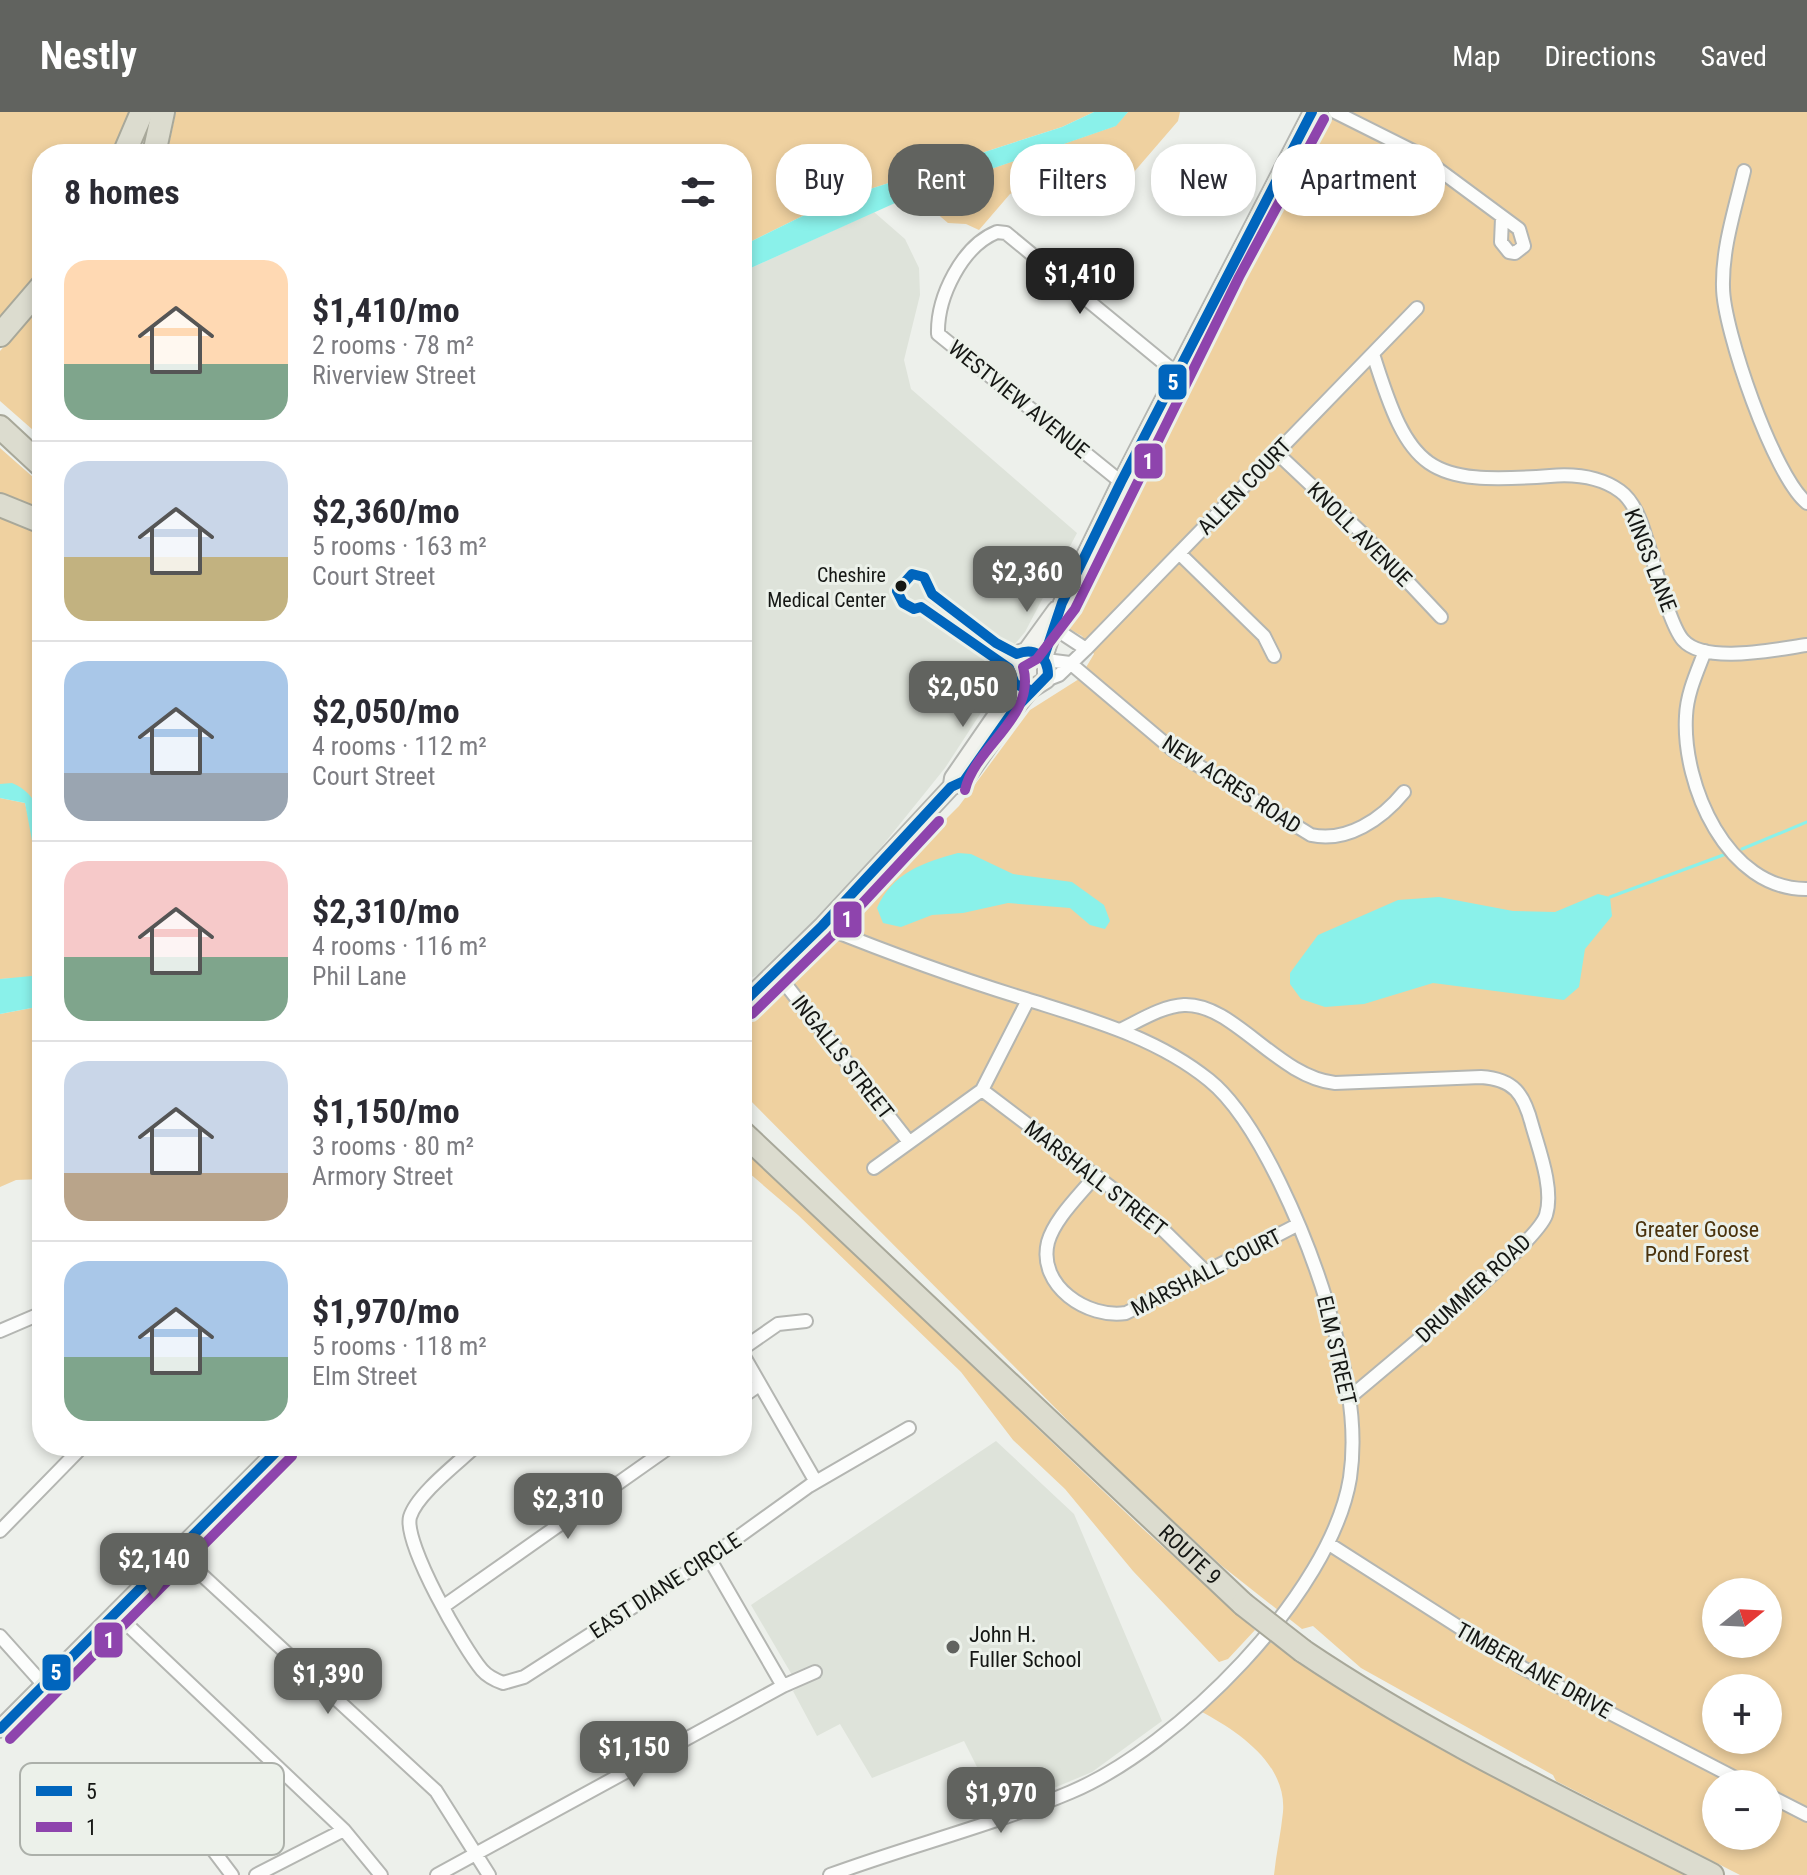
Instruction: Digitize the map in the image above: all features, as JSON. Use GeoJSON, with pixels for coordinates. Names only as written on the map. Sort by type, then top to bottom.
{"type":"FeatureCollection","features":[{"type":"Feature","properties":{"kind":"highway"},"geometry":{"type":"LineString","coordinates":[[128,144],[142,112]]}},
{"type":"Feature","properties":{"kind":"highway"},"geometry":{"type":"LineString","coordinates":[[156,144],[163,112]]}},
{"type":"Feature","properties":{"kind":"highway"},"geometry":{"type":"LineString","coordinates":[[0,335],[32,298]]}},
{"type":"Feature","properties":{"kind":"highway"},"geometry":{"type":"LineString","coordinates":[[0,427],[32,457]]}},
{"type":"Feature","properties":{"kind":"highway"},"geometry":{"type":"LineString","coordinates":[[0,505],[32,518]]}},
{"type":"Feature","properties":{"kind":"highway","name":"ROUTE 9"},"geometry":{"type":"LineString","coordinates":[[752,1141],[1243,1604],[1303,1651],[1478,1757],[1712,1875]]}},
{"type":"Feature","properties":{"kind":"main road"},"geometry":{"type":"LineString","coordinates":[[752,995],[822,926],[951,787],[964,781],[1030,690],[1046,680],[1045,659],[1062,603],[1176,373],[1312,112]]}},
{"type":"Feature","properties":{"kind":"main road"},"geometry":{"type":"LineString","coordinates":[[951,787],[953,778],[1004,704],[1013,683],[1009,673],[1011,663],[1017,654],[1027,650],[1062,603]]}},
{"type":"Feature","properties":{"kind":"main road"},"geometry":{"type":"LineString","coordinates":[[1027,650],[1045,659]]}},
{"type":"Feature","properties":{"kind":"main road"},"geometry":{"type":"LineString","coordinates":[[1013,683],[1030,690]]}},
{"type":"Feature","properties":{"kind":"main road"},"geometry":{"type":"LineString","coordinates":[[0,1729],[272,1456]]}},
{"type":"Feature","properties":{"kind":"street"},"geometry":{"type":"LineString","coordinates":[[1335,112],[1415,152],[1502,218]]}},
{"type":"Feature","properties":{"kind":"street"},"geometry":{"type":"LineString","coordinates":[[1744,171],[1723,269],[1723,305],[1735,351],[1764,424],[1790,482],[1807,503]]}},
{"type":"Feature","properties":{"kind":"street","name":"WESTVIEW AVENUE"},"geometry":{"type":"LineString","coordinates":[[1121,482],[938,334],[939,311],[956,273],[978,243],[997,232],[1015,238],[1176,373]]}},
{"type":"Feature","properties":{"kind":"street","name":"ALLEN COURT"},"geometry":{"type":"LineString","coordinates":[[1046,680],[1059,675],[1086,649],[1417,308]]}},
{"type":"Feature","properties":{"kind":"street","name":"KINGS LANE"},"geometry":{"type":"LineString","coordinates":[[1373,354],[1398,426],[1418,452],[1443,472],[1485,481],[1570,475],[1620,491],[1642,523],[1678,632],[1684,642],[1705,651]]}},
{"type":"Feature","properties":{"kind":"street","name":"KNOLL AVENUE"},"geometry":{"type":"LineString","coordinates":[[1277,453],[1362,533],[1441,617]]}},
{"type":"Feature","properties":{"kind":"street"},"geometry":{"type":"LineString","coordinates":[[1179,553],[1264,636],[1274,656]]}},
{"type":"Feature","properties":{"kind":"street"},"geometry":{"type":"LineString","coordinates":[[1054,628],[1086,649]]}},
{"type":"Feature","properties":{"kind":"street"},"geometry":{"type":"LineString","coordinates":[[1807,645],[1761,652],[1705,651],[1689,691],[1686,715],[1687,758],[1699,801],[1727,842],[1753,872],[1787,889],[1807,889]]}},
{"type":"Feature","properties":{"kind":"street"},"geometry":{"type":"LineString","coordinates":[[1045,659],[1070,663]]}},
{"type":"Feature","properties":{"kind":"street","name":"NEW ACRES ROAD"},"geometry":{"type":"LineString","coordinates":[[1070,663],[1173,750],[1311,835],[1323,838],[1347,833],[1380,817],[1404,792]]}},
{"type":"Feature","properties":{"kind":"street","name":"ELM STREET"},"geometry":{"type":"LineString","coordinates":[[822,926],[1120,1030],[1196,1070],[1227,1096],[1257,1139],[1319,1276],[1350,1397],[1349,1480],[1329,1544],[1297,1598],[1241,1664],[1122,1764],[1072,1792],[830,1875]]}},
{"type":"Feature","properties":{"kind":"street","name":"INGALLS STREET"},"geometry":{"type":"LineString","coordinates":[[776,972],[909,1142]]}},
{"type":"Feature","properties":{"kind":"street"},"geometry":{"type":"LineString","coordinates":[[874,1168],[982,1090],[1028,1000]]}},
{"type":"Feature","properties":{"kind":"street","name":"DRUMMER ROAD"},"geometry":{"type":"LineString","coordinates":[[1120,1030],[1166,1009],[1195,1006],[1218,1015],[1293,1069],[1324,1082],[1481,1077],[1504,1081],[1520,1091],[1540,1154],[1548,1199],[1547,1213],[1537,1229],[1350,1397]]}},
{"type":"Feature","properties":{"kind":"street","name":"MARSHALL STREET"},"geometry":{"type":"LineString","coordinates":[[982,1090],[1150,1217],[1206,1272]]}},
{"type":"Feature","properties":{"kind":"street","name":"MARSHALL COURT"},"geometry":{"type":"LineString","coordinates":[[1095,1176],[1048,1240],[1047,1256],[1051,1271],[1073,1299],[1098,1314],[1126,1313],[1297,1225]]}},
{"type":"Feature","properties":{"kind":"street"},"geometry":{"type":"LineString","coordinates":[[0,1331],[32,1317]]}},
{"type":"Feature","properties":{"kind":"street"},"geometry":{"type":"LineString","coordinates":[[752,1344],[778,1324],[806,1321]]}},
{"type":"Feature","properties":{"kind":"street"},"geometry":{"type":"LineString","coordinates":[[752,1371],[816,1482]]}},
{"type":"Feature","properties":{"kind":"street"},"geometry":{"type":"LineString","coordinates":[[752,1390],[759,1385]]}},
{"type":"Feature","properties":{"kind":"street","name":"EAST DIANE CIRCLE"},"geometry":{"type":"LineString","coordinates":[[444,1606],[483,1672],[494,1680],[512,1682],[709,1558],[816,1482],[909,1428]]}},
{"type":"Feature","properties":{"kind":"street"},"geometry":{"type":"LineString","coordinates":[[0,1531],[73,1456]]}},
{"type":"Feature","properties":{"kind":"street"},"geometry":{"type":"LineString","coordinates":[[466,1456],[414,1508],[409,1530],[417,1557],[444,1606],[654,1456]]}},
{"type":"Feature","properties":{"kind":"street","name":"TIMBERLANE DRIVE"},"geometry":{"type":"LineString","coordinates":[[1329,1544],[1523,1668],[1720,1770]]}},
{"type":"Feature","properties":{"kind":"street"},"geometry":{"type":"LineString","coordinates":[[176,1551],[436,1791],[489,1875]]}},
{"type":"Feature","properties":{"kind":"street"},"geometry":{"type":"LineString","coordinates":[[709,1558],[783,1686]]}},
{"type":"Feature","properties":{"kind":"street"},"geometry":{"type":"LineString","coordinates":[[114,1612],[273,1763]]}},
{"type":"Feature","properties":{"kind":"street"},"geometry":{"type":"LineString","coordinates":[[0,1636],[43,1684]]}},
{"type":"Feature","properties":{"kind":"street"},"geometry":{"type":"LineString","coordinates":[[437,1875],[783,1686],[815,1672]]}},
{"type":"Feature","properties":{"kind":"street"},"geometry":{"type":"LineString","coordinates":[[284,1773],[344,1830],[381,1875]]}},
{"type":"Feature","properties":{"kind":"street"},"geometry":{"type":"LineString","coordinates":[[1782,1802],[1807,1815]]}},
{"type":"Feature","properties":{"kind":"street"},"geometry":{"type":"LineString","coordinates":[[256,1875],[344,1830]]}},
{"type":"Feature","properties":{"kind":"street"},"geometry":{"type":"LineString","coordinates":[[217,1855],[232,1875]]}},
{"type":"Feature","properties":{"kind":"shaded area","name":"Cheshire Medical Center"},"geometry":{"type":"Polygon","coordinates":[[[874,212],[905,239],[919,268],[920,295],[904,360],[911,389],[1077,533],[1025,632],[1004,657],[997,688],[945,768],[858,876],[761,973],[752,978],[752,267],[865,216],[872,216],[874,212]]]}},
{"type":"Feature","properties":{"kind":"shaded area","name":"John H. Fuller School"},"geometry":{"type":"Polygon","coordinates":[[[996,1441],[1074,1514],[1162,1721],[1092,1772],[999,1811],[964,1741],[872,1778],[840,1724],[817,1736],[793,1691],[799,1687],[751,1605],[996,1441]]]}},
{"type":"Feature","properties":{"kind":"green space"},"geometry":{"type":"Polygon","coordinates":[[[0,112],[132,112],[118,144],[32,144],[32,282],[0,319],[0,112]]]}},
{"type":"Feature","properties":{"kind":"green space"},"geometry":{"type":"Polygon","coordinates":[[[176,112],[1094,112],[1062,127],[994,149],[994,144],[888,144],[888,183],[872,188],[872,144],[776,144],[776,216],[803,216],[752,241],[752,144],[169,144],[176,112]]]}},
{"type":"Feature","properties":{"kind":"green space"},"geometry":{"type":"Polygon","coordinates":[[[1128,112],[1180,112],[1178,121],[1158,144],[1151,144],[1151,152],[1135,171],[1135,144],[1063,144],[1115,126],[1128,112]]]}},
{"type":"Feature","properties":{"kind":"green space","name":"Greater Goose Pond Forest"},"geometry":{"type":"Polygon","coordinates":[[[1325,112],[1807,112],[1807,1875],[1740,1875],[1556,1781],[1553,1775],[1361,1668],[1313,1626],[1302,1629],[1222,1566],[1099,1452],[752,1102],[752,1018],[828,944],[878,887],[959,806],[1030,710],[1079,679],[1094,654],[1082,636],[1069,629],[1087,580],[1272,216],[1445,216],[1445,144],[1309,144],[1325,112]]]}},
{"type":"Feature","properties":{"kind":"green space"},"geometry":{"type":"Polygon","coordinates":[[[1010,162],[1010,194],[994,213],[994,168],[1010,162]]]}},
{"type":"Feature","properties":{"kind":"green space"},"geometry":{"type":"Polygon","coordinates":[[[940,216],[991,216],[979,230],[966,224],[948,223],[940,216]]]}},
{"type":"Feature","properties":{"kind":"green space"},"geometry":{"type":"Polygon","coordinates":[[[32,315],[32,429],[0,401],[0,351],[32,315]]]}},
{"type":"Feature","properties":{"kind":"green space"},"geometry":{"type":"Polygon","coordinates":[[[0,448],[32,476],[32,507],[0,496],[0,448]]]}},
{"type":"Feature","properties":{"kind":"green space"},"geometry":{"type":"Polygon","coordinates":[[[0,511],[32,524],[32,800],[14,786],[0,784],[0,511]]]}},
{"type":"Feature","properties":{"kind":"green space"},"geometry":{"type":"Polygon","coordinates":[[[0,798],[25,803],[29,820],[32,837],[32,977],[0,979],[0,798]]]}},
{"type":"Feature","properties":{"kind":"green space"},"geometry":{"type":"Polygon","coordinates":[[[32,1008],[32,1179],[16,1180],[0,1187],[0,1014],[32,1008]]]}},
{"type":"Feature","properties":{"kind":"green space"},"geometry":{"type":"Polygon","coordinates":[[[752,1157],[1143,1529],[1255,1630],[1228,1659],[1219,1662],[1133,1571],[1065,1489],[1013,1440],[961,1372],[798,1215],[752,1176],[752,1157]]]}},
{"type":"Feature","properties":{"kind":"green space"},"geometry":{"type":"Polygon","coordinates":[[[1270,1642],[1438,1748],[1686,1875],[1274,1875],[1283,1812],[1277,1779],[1269,1764],[1244,1739],[1200,1711],[1270,1642]]]}},
{"type":"Feature","properties":{"kind":"water"},"geometry":{"type":"Polygon","coordinates":[[[1094,112],[1128,112],[1116,126],[1064,144],[1010,144],[1010,162],[994,168],[994,149],[1062,127],[1094,112]]]}},
{"type":"Feature","properties":{"kind":"water"},"geometry":{"type":"Polygon","coordinates":[[[888,183],[888,206],[872,213],[872,188],[888,183]]]}},
{"type":"Feature","properties":{"kind":"water"},"geometry":{"type":"Polygon","coordinates":[[[803,216],[866,216],[752,267],[752,241],[803,216]]]}},
{"type":"Feature","properties":{"kind":"water"},"geometry":{"type":"Polygon","coordinates":[[[12,783],[32,798],[32,840],[25,803],[0,798],[0,784],[12,783]]]}},
{"type":"Feature","properties":{"kind":"water"},"geometry":{"type":"Polygon","coordinates":[[[958,853],[971,854],[1013,874],[1072,882],[1104,905],[1110,921],[1105,929],[1090,925],[1070,908],[1008,903],[963,913],[932,915],[901,927],[883,923],[877,908],[891,886],[921,865],[958,853]]]}},
{"type":"Feature","properties":{"kind":"water"},"geometry":{"type":"Polygon","coordinates":[[[1598,894],[1610,897],[1612,916],[1585,949],[1579,987],[1564,1000],[1433,983],[1364,1004],[1325,1007],[1301,999],[1290,984],[1290,973],[1318,935],[1398,900],[1439,897],[1513,911],[1555,912],[1598,894]]]}},
{"type":"Feature","properties":{"kind":"water"},"geometry":{"type":"Polygon","coordinates":[[[32,976],[32,1008],[0,1014],[0,979],[32,976]]]}},
{"type":"Feature","properties":{"kind":"waterway"},"geometry":{"type":"LineString","coordinates":[[1742,849],[1807,822]]}},
{"type":"Feature","properties":{"kind":"waterway"},"geometry":{"type":"LineString","coordinates":[[1610,897],[1726,854]]}},
{"type":"Feature","properties":{"kind":"transit line","name":"5"},"geometry":{"type":"LineString","coordinates":[[1044,657],[1062,603],[1121,482],[1312,112]]}},
{"type":"Feature","properties":{"kind":"transit line","name":"1"},"geometry":{"type":"LineString","coordinates":[[965,790],[980,759],[1021,701],[1025,685],[1023,667],[1037,659],[1075,609],[1239,277],[1324,119]]}},
{"type":"Feature","properties":{"kind":"transit line","name":"5"},"geometry":{"type":"LineString","coordinates":[[752,994],[822,926],[951,787],[964,781],[1013,711],[1048,675],[1046,663],[1039,655],[1029,652],[1017,654],[996,643],[932,594],[924,577],[912,574],[897,591],[903,603],[914,609],[921,607],[1009,668],[1015,684],[1030,690]]}},
{"type":"Feature","properties":{"kind":"transit line","name":"1"},"geometry":{"type":"LineString","coordinates":[[752,1014],[832,936],[939,821]]}},
{"type":"Feature","properties":{"kind":"transit line","name":"5"},"geometry":{"type":"LineString","coordinates":[[0,1729],[272,1456]]}},
{"type":"Feature","properties":{"kind":"transit line","name":"1"},"geometry":{"type":"LineString","coordinates":[[10,1739],[292,1456]]}},
{"type":"Feature","properties":{"kind":"place","name":"Cheshire Medical Center"},"geometry":{"type":"Point","coordinates":[901,586]}},
{"type":"Feature","properties":{"kind":"place","name":"John H. Fuller School"},"geometry":{"type":"Point","coordinates":[953,1647]}}]}
